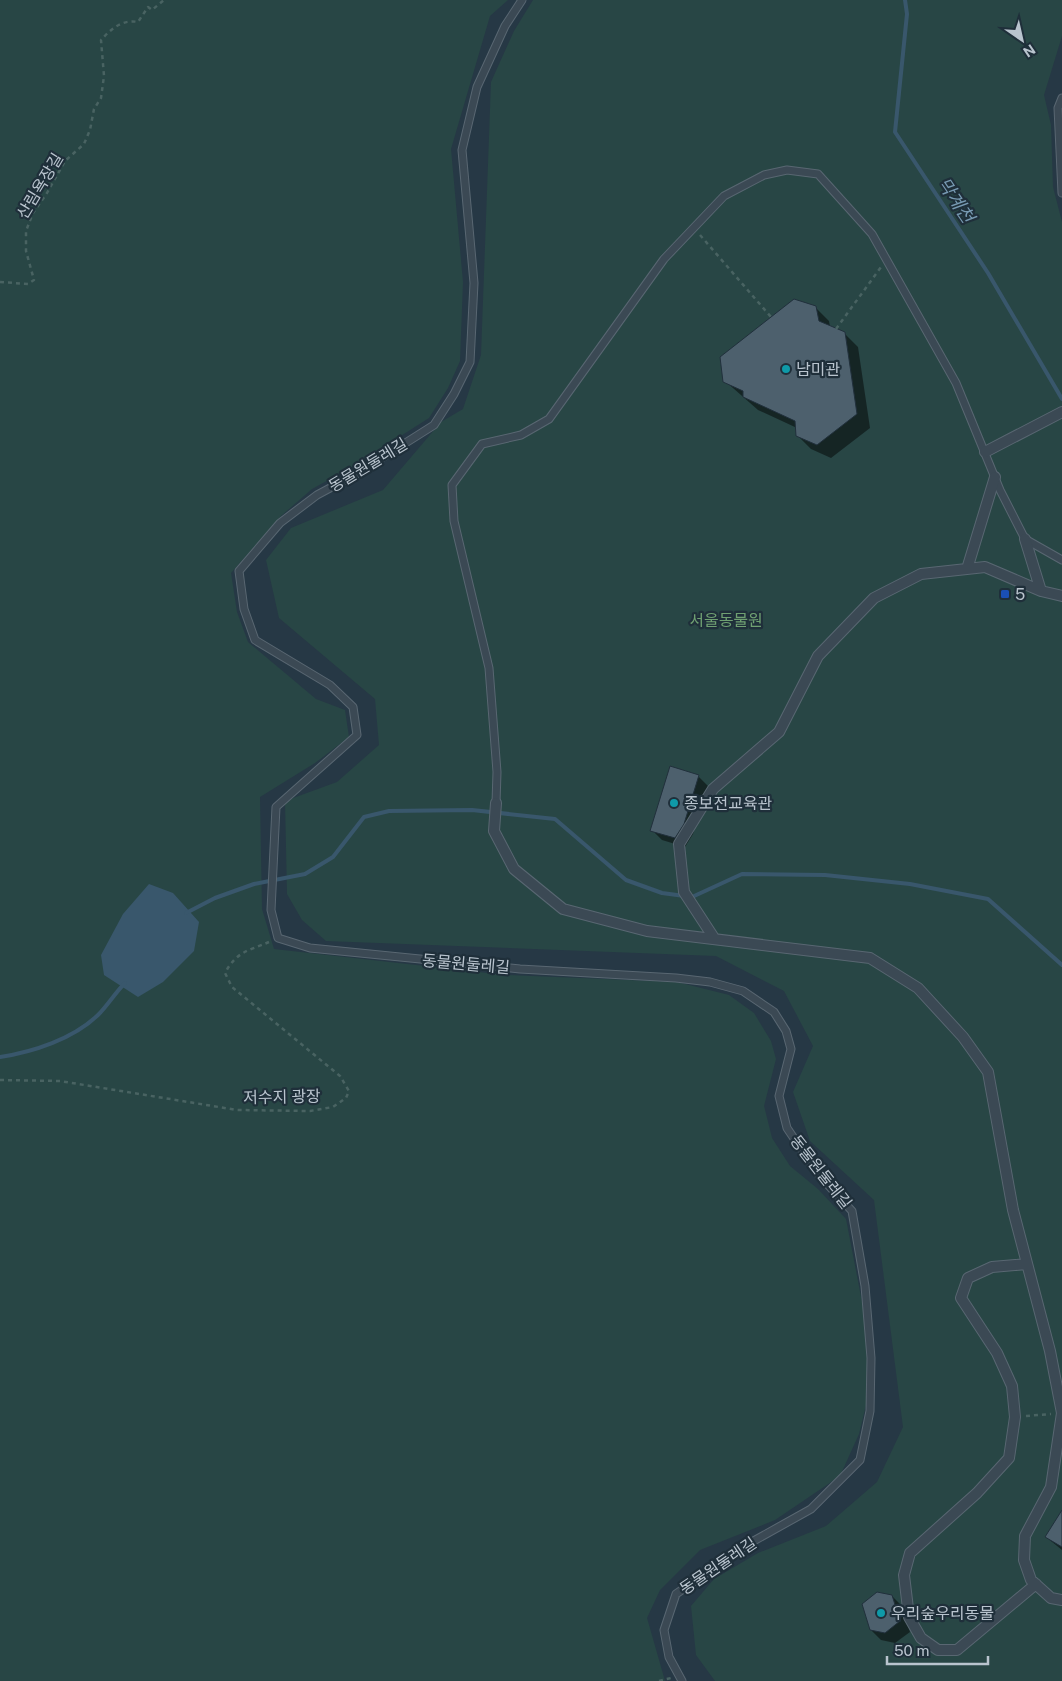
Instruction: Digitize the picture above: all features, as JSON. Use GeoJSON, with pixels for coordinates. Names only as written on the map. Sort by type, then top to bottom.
{"type":"FeatureCollection","features":[{"type":"Feature","properties":{"kind":"street"},"geometry":{"type":"LineString","coordinates":[[985,452],[1062,412]]}},
{"type":"Feature","properties":{"kind":"street"},"geometry":{"type":"LineString","coordinates":[[967,569],[995,477]]}},
{"type":"Feature","properties":{"kind":"street"},"geometry":{"type":"LineString","coordinates":[[1025,539],[1041,591]]}},
{"type":"Feature","properties":{"kind":"street"},"geometry":{"type":"LineString","coordinates":[[714,938],[684,892],[679,844],[713,790],[779,732],[818,656],[874,598],[921,574],[986,567],[1041,591],[1062,596]]}},
{"type":"Feature","properties":{"kind":"street"},"geometry":{"type":"LineString","coordinates":[[496,803],[494,831],[514,869],[562,909],[647,931],[870,958],[918,988],[963,1037],[988,1072],[1013,1210],[1050,1352],[1059,1413],[1051,1487],[1025,1536],[1024,1560],[1031,1580],[1051,1598],[1062,1600]]}},
{"type":"Feature","properties":{"kind":"street"},"geometry":{"type":"LineString","coordinates":[[1027,1264],[992,1267],[968,1278],[962,1298],[997,1353],[1012,1386],[1016,1417],[1009,1458],[977,1493],[910,1553],[904,1575],[909,1616],[921,1638],[938,1650],[957,1650],[1036,1584]]}},
{"type":"Feature","properties":{"kind":"lane","name":"동물원둘레길"},"geometry":{"type":"LineString","coordinates":[[522,0],[505,26],[477,87],[462,150],[474,283],[470,362],[454,394],[434,424],[358,473],[317,495],[280,523],[239,571],[244,609],[256,640],[330,685],[353,707],[357,735],[276,807],[271,910],[278,938],[310,948],[520,969],[676,978],[710,982],[744,991],[774,1012],[786,1031],[791,1049],[779,1096],[787,1128],[818,1174],[852,1210],[866,1295],[871,1358],[870,1412],[860,1460],[811,1510],[750,1543],[676,1594],[664,1630],[670,1657],[682,1681]]}},
{"type":"Feature","properties":{"kind":"lane"},"geometry":{"type":"LineString","coordinates":[[1062,98],[1058,108],[1062,193]]}},
{"type":"Feature","properties":{"kind":"lane"},"geometry":{"type":"LineString","coordinates":[[496,803],[498,772],[490,668],[454,521],[452,485],[482,444],[521,435],[549,419],[664,259],[724,196],[764,176],[787,170],[818,174],[872,234],[956,383],[995,477],[1025,539],[1062,560]]}},
{"type":"Feature","properties":{"kind":"path","name":"산림욕장길"},"geometry":{"type":"LineString","coordinates":[[0,282],[28,284],[34,280],[26,251],[26,231],[33,213],[47,193],[65,160],[84,144],[90,130],[94,110],[101,98],[104,76],[101,40],[114,26],[129,20],[138,22],[148,7],[152,10],[164,0]]}},
{"type":"Feature","properties":{"kind":"path"},"geometry":{"type":"LineString","coordinates":[[694,228],[771,317]]}},
{"type":"Feature","properties":{"kind":"path"},"geometry":{"type":"LineString","coordinates":[[836,328],[886,260]]}},
{"type":"Feature","properties":{"kind":"path","name":"저수지 광장"},"geometry":{"type":"LineString","coordinates":[[0,1080],[60,1081],[237,1110],[310,1111],[333,1107],[346,1098],[349,1091],[340,1076],[232,987],[225,973],[233,958],[278,938]]}},
{"type":"Feature","properties":{"kind":"path"},"geometry":{"type":"LineString","coordinates":[[1016,1417],[1059,1413]]}},
{"type":"Feature","properties":{"kind":"green space"},"geometry":{"type":"Polygon","coordinates":[[[0,0],[508,0],[490,16],[451,149],[463,282],[460,361],[448,388],[429,418],[352,467],[312,489],[281,516],[231,573],[237,612],[248,642],[316,699],[345,710],[349,737],[315,763],[260,797],[262,909],[274,949],[505,975],[677,982],[729,995],[754,1013],[771,1041],[776,1059],[764,1106],[772,1138],[790,1166],[818,1189],[846,1219],[863,1307],[870,1389],[859,1434],[840,1476],[775,1520],[700,1550],[660,1590],[647,1618],[665,1681],[0,1681],[0,0]]]}},
{"type":"Feature","properties":{"kind":"green space","name":"서울동물원"},"geometry":{"type":"Polygon","coordinates":[[[533,0],[1062,0],[1062,36],[1044,95],[1051,125],[1053,187],[1062,222],[1062,1681],[715,1681],[696,1655],[691,1606],[714,1579],[758,1553],[826,1526],[877,1482],[903,1427],[874,1200],[810,1141],[793,1092],[813,1046],[784,991],[716,956],[326,941],[302,920],[287,894],[285,801],[337,782],[379,745],[375,699],[279,618],[266,560],[291,528],[383,490],[441,422],[463,409],[481,355],[491,82],[514,31],[533,0]]]}},
{"type":"Feature","properties":{"kind":"water"},"geometry":{"type":"Polygon","coordinates":[[[149,884],[173,893],[199,922],[194,951],[163,982],[138,997],[104,975],[101,955],[123,914],[149,884]]]}},
{"type":"Feature","properties":{"kind":"building","name":"남미관"},"geometry":{"type":"Polygon","coordinates":[[[794,299],[816,306],[819,321],[845,332],[857,414],[817,445],[796,436],[795,421],[743,397],[743,391],[723,382],[720,357],[794,299]]]}},
{"type":"Feature","properties":{"kind":"building","name":"종보전교육관"},"geometry":{"type":"Polygon","coordinates":[[[670,766],[699,775],[684,824],[675,838],[650,831],[670,766]]]}},
{"type":"Feature","properties":{"kind":"building"},"geometry":{"type":"Polygon","coordinates":[[[1062,1510],[1062,1547],[1045,1537],[1062,1510]]]}},
{"type":"Feature","properties":{"kind":"building","name":"우리숲우리동물"},"geometry":{"type":"Polygon","coordinates":[[[877,1592],[892,1595],[900,1621],[885,1633],[870,1630],[862,1604],[877,1592]]]}},
{"type":"Feature","properties":{"kind":"waterway","name":"막계천"},"geometry":{"type":"LineString","coordinates":[[905,0],[907,14],[895,132],[988,273],[1062,399]]}},
{"type":"Feature","properties":{"kind":"waterway"},"geometry":{"type":"LineString","coordinates":[[186,913],[215,898],[254,884],[305,874],[333,857],[364,817],[389,811],[472,810],[555,819],[626,880],[662,893],[692,897],[742,874],[825,875],[910,884],[988,899],[1062,965]]}},
{"type":"Feature","properties":{"kind":"waterway"},"geometry":{"type":"LineString","coordinates":[[0,1057],[39,1048],[77,1031],[98,1015],[125,983]]}},
{"type":"Feature","properties":{"kind":"place","name":"남미관"},"geometry":{"type":"Point","coordinates":[786,369]}},
{"type":"Feature","properties":{"kind":"place","name":"5"},"geometry":{"type":"Point","coordinates":[1005,594]}},
{"type":"Feature","properties":{"kind":"place","name":"종보전교육관"},"geometry":{"type":"Point","coordinates":[674,803]}},
{"type":"Feature","properties":{"kind":"place","name":"우리숲우리동물"},"geometry":{"type":"Point","coordinates":[881,1613]}}]}
